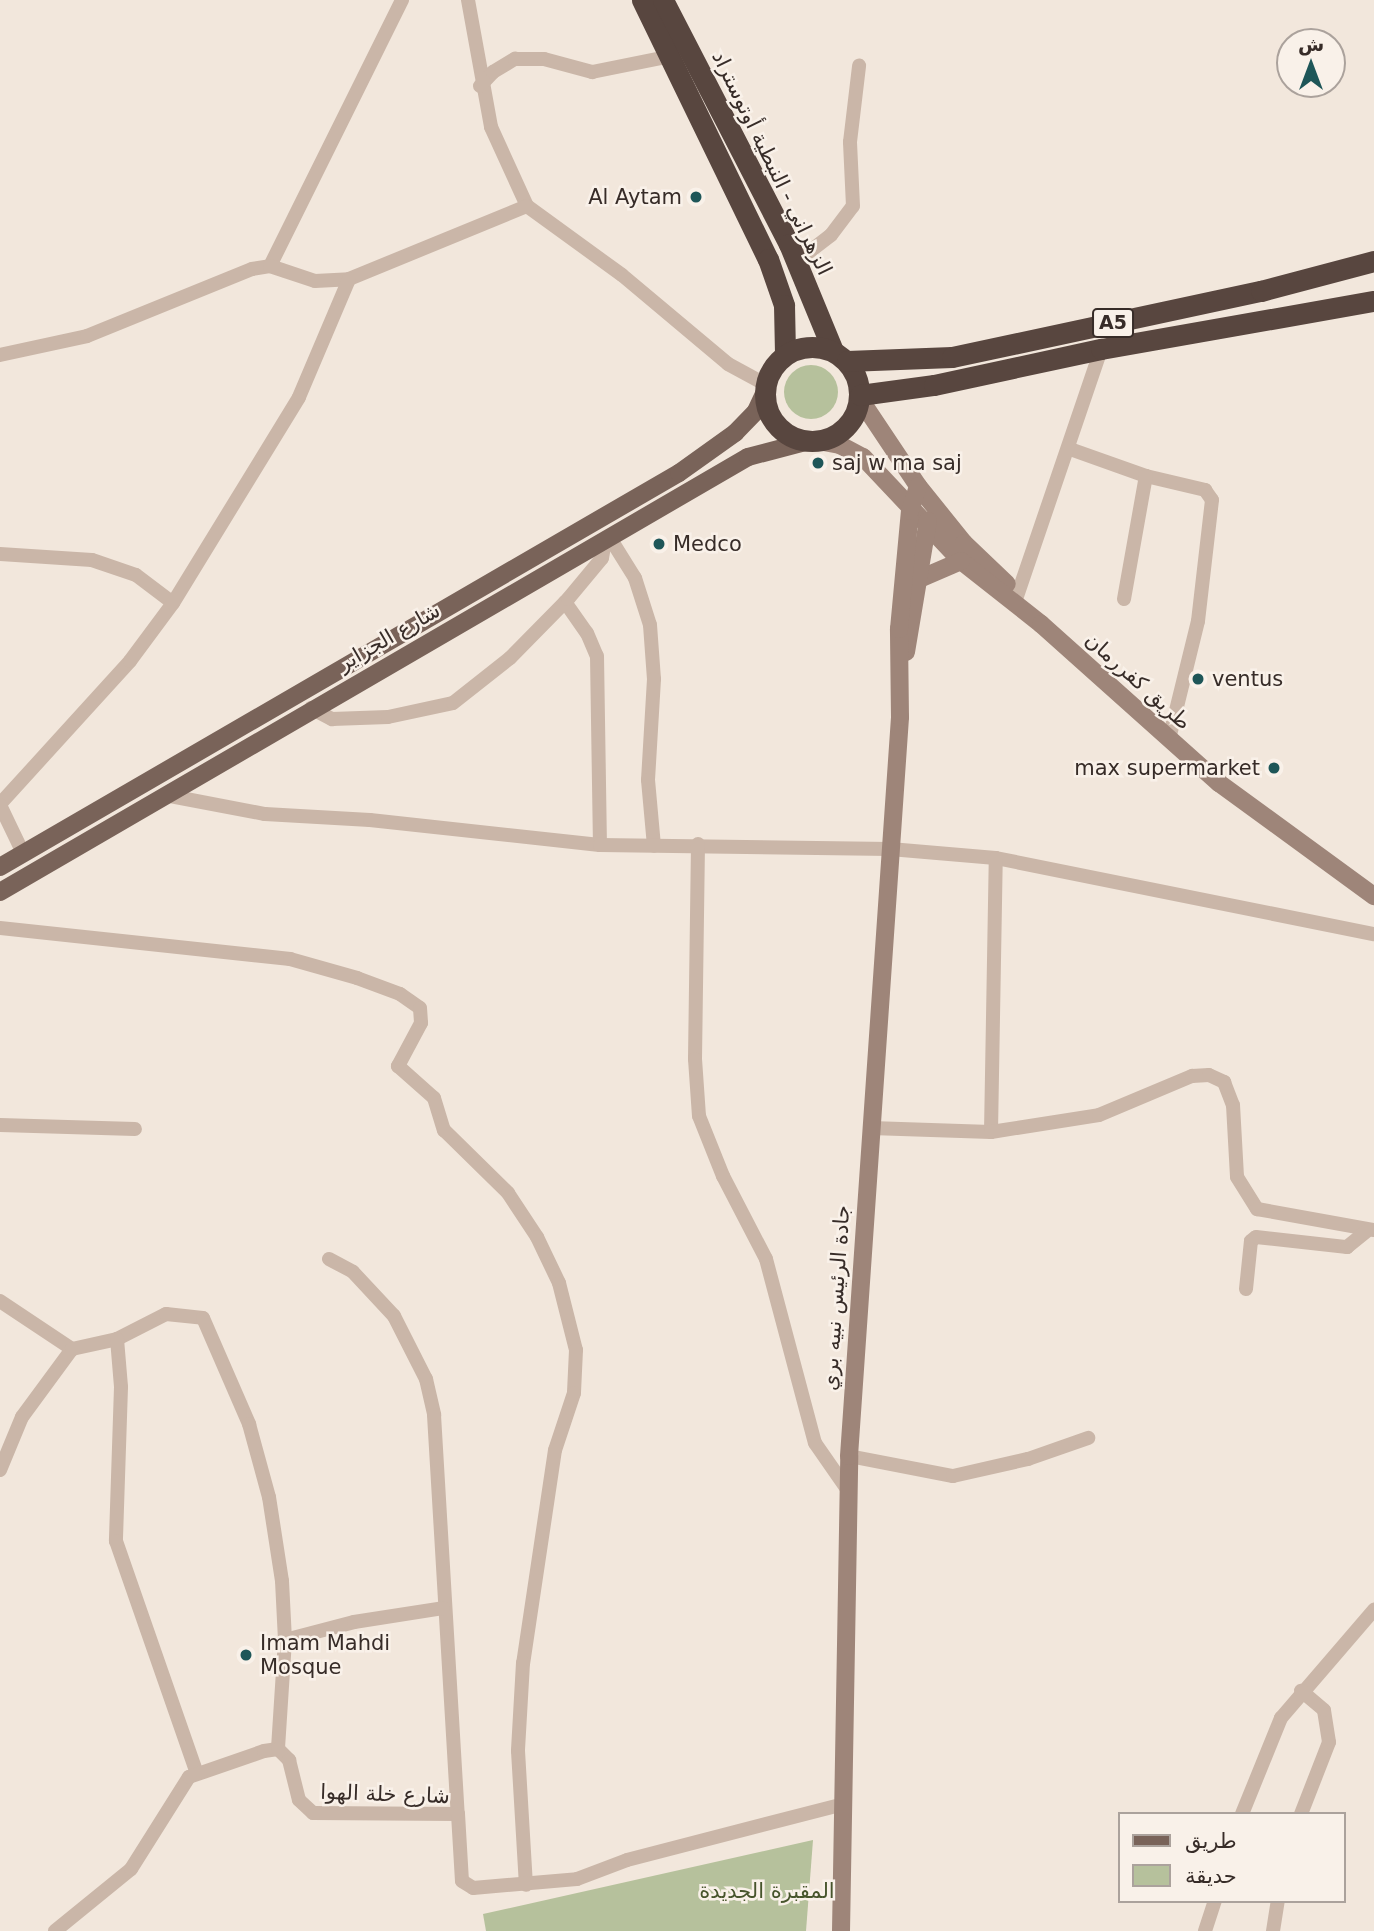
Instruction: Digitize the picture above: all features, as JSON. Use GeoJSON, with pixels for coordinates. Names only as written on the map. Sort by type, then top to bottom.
{"type":"FeatureCollection","features":[{"type":"Feature","properties":{"kind":"highway","name":"الزهراني - النبطية أوتوستراد"},"geometry":{"type":"LineString","coordinates":[[642,0],[768,259],[784,305],[785,354]]}},
{"type":"Feature","properties":{"kind":"highway","name":"الزهراني - النبطية أوتوستراد"},"geometry":{"type":"LineString","coordinates":[[663,0],[796,261],[840,356]]}},
{"type":"Feature","properties":{"kind":"highway","name":"A5"},"geometry":{"type":"LineString","coordinates":[[785,354],[809,347],[840,356],[952,356],[1261,291],[1374,261]]}},
{"type":"Feature","properties":{"kind":"highway","name":"A5"},"geometry":{"type":"LineString","coordinates":[[860,397],[934,385],[1101,349],[1374,301]]}},
{"type":"Feature","properties":{"kind":"highway"},"geometry":{"type":"LineString","coordinates":[[785,354],[772,367],[765,389],[777,426],[813,441],[838,434],[853,419],[860,397],[840,356]]}},
{"type":"Feature","properties":{"kind":"main road","name":"شارع الجزاير"},"geometry":{"type":"LineString","coordinates":[[0,867],[679,473],[734,433],[756,411],[765,389]]}},
{"type":"Feature","properties":{"kind":"main road"},"geometry":{"type":"LineString","coordinates":[[860,397],[918,486],[964,543],[1017,600]]}},
{"type":"Feature","properties":{"kind":"main road","name":"شارع الجزاير"},"geometry":{"type":"LineString","coordinates":[[0,892],[311,708],[748,457],[813,441]]}},
{"type":"Feature","properties":{"kind":"main road"},"geometry":{"type":"LineString","coordinates":[[813,441],[840,444],[863,457],[910,511],[961,561],[1017,600]]}},
{"type":"Feature","properties":{"kind":"main road"},"geometry":{"type":"LineString","coordinates":[[902,669],[898,629],[910,511],[918,486]]}},
{"type":"Feature","properties":{"kind":"main road"},"geometry":{"type":"LineString","coordinates":[[902,669],[926,527],[934,503]]}},
{"type":"Feature","properties":{"kind":"main road"},"geometry":{"type":"LineString","coordinates":[[917,580],[961,561]]}},
{"type":"Feature","properties":{"kind":"main road","name":"طريق كفررمان"},"geometry":{"type":"LineString","coordinates":[[1017,600],[1168,740],[1219,783],[1374,896]]}},
{"type":"Feature","properties":{"kind":"main road","name":"جادة الرئيس نبيه بري"},"geometry":{"type":"LineString","coordinates":[[841,1931],[849,1456],[902,669]]}},
{"type":"Feature","properties":{"kind":"street"},"geometry":{"type":"LineString","coordinates":[[270,267],[402,0]]}},
{"type":"Feature","properties":{"kind":"street"},"geometry":{"type":"LineString","coordinates":[[468,0],[480,86],[491,127],[527,206],[622,275],[728,365],[765,389]]}},
{"type":"Feature","properties":{"kind":"street"},"geometry":{"type":"LineString","coordinates":[[480,86],[492,72],[515,59],[544,59],[592,72],[671,55]]}},
{"type":"Feature","properties":{"kind":"street"},"geometry":{"type":"LineString","coordinates":[[796,261],[831,235],[853,206],[850,142],[859,66]]}},
{"type":"Feature","properties":{"kind":"street"},"geometry":{"type":"LineString","coordinates":[[0,355],[46,349],[86,336],[235,273],[270,267],[314,281],[349,279],[527,206]]}},
{"type":"Feature","properties":{"kind":"street"},"geometry":{"type":"LineString","coordinates":[[23,853],[0,805],[130,661],[173,603],[299,397],[349,279]]}},
{"type":"Feature","properties":{"kind":"street"},"geometry":{"type":"LineString","coordinates":[[1017,600],[1070,449],[1101,349]]}},
{"type":"Feature","properties":{"kind":"street"},"geometry":{"type":"LineString","coordinates":[[1070,449],[1146,477],[1205,490],[1212,500],[1198,621],[1168,740]]}},
{"type":"Feature","properties":{"kind":"street"},"geometry":{"type":"LineString","coordinates":[[1124,599],[1146,477]]}},
{"type":"Feature","properties":{"kind":"street"},"geometry":{"type":"LineString","coordinates":[[311,708],[332,719],[388,717],[453,703],[510,659],[565,602],[602,558],[608,539]]}},
{"type":"Feature","properties":{"kind":"street"},"geometry":{"type":"LineString","coordinates":[[608,539],[635,578],[650,625],[654,679],[648,780],[654,846]]}},
{"type":"Feature","properties":{"kind":"street"},"geometry":{"type":"LineString","coordinates":[[0,554],[92,561],[136,575],[173,603]]}},
{"type":"Feature","properties":{"kind":"street"},"geometry":{"type":"LineString","coordinates":[[565,602],[587,632],[597,656],[600,845]]}},
{"type":"Feature","properties":{"kind":"street"},"geometry":{"type":"LineString","coordinates":[[164,795],[265,814],[370,820],[600,845],[698,844],[890,849],[996,858],[1374,934]]}},
{"type":"Feature","properties":{"kind":"street"},"geometry":{"type":"LineString","coordinates":[[698,844],[695,1059],[699,1116],[723,1176],[766,1259],[815,1443],[849,1492]]}},
{"type":"Feature","properties":{"kind":"street"},"geometry":{"type":"LineString","coordinates":[[991,1132],[996,858]]}},
{"type":"Feature","properties":{"kind":"street"},"geometry":{"type":"LineString","coordinates":[[0,928],[290,959],[357,978],[420,1007],[421,1024],[398,1066],[434,1098],[444,1130],[508,1193],[537,1237],[559,1283],[576,1350],[574,1393],[555,1450],[523,1663],[518,1751],[526,1885]]}},
{"type":"Feature","properties":{"kind":"street"},"geometry":{"type":"LineString","coordinates":[[871,1128],[991,1132],[1099,1115],[1192,1076],[1209,1075],[1224,1082],[1233,1105],[1237,1177],[1257,1209],[1371,1230]]}},
{"type":"Feature","properties":{"kind":"street"},"geometry":{"type":"LineString","coordinates":[[0,1125],[135,1129]]}},
{"type":"Feature","properties":{"kind":"street"},"geometry":{"type":"LineString","coordinates":[[1246,1289],[1251,1241],[1256,1237],[1347,1247],[1371,1230]]}},
{"type":"Feature","properties":{"kind":"street"},"geometry":{"type":"LineString","coordinates":[[329,1259],[353,1272],[380,1300],[408,1339],[426,1379],[433,1415],[458,1814]]}},
{"type":"Feature","properties":{"kind":"street"},"geometry":{"type":"LineString","coordinates":[[0,1301],[72,1349]]}},
{"type":"Feature","properties":{"kind":"street"},"geometry":{"type":"LineString","coordinates":[[0,1470],[22,1418],[72,1349],[117,1339],[166,1314],[197,1315],[207,1323],[249,1424],[269,1497],[285,1640],[278,1749],[196,1771],[131,1869],[55,1931]]}},
{"type":"Feature","properties":{"kind":"street"},"geometry":{"type":"LineString","coordinates":[[117,1339],[121,1387],[116,1541],[187,1735],[196,1771]]}},
{"type":"Feature","properties":{"kind":"street"},"geometry":{"type":"LineString","coordinates":[[849,1456],[953,1476],[1028,1459],[1088,1438]]}},
{"type":"Feature","properties":{"kind":"street"},"geometry":{"type":"LineString","coordinates":[[285,1640],[354,1622],[443,1608]]}},
{"type":"Feature","properties":{"kind":"street"},"geometry":{"type":"LineString","coordinates":[[1243,1812],[1267,1746],[1301,1691],[1374,1610]]}},
{"type":"Feature","properties":{"kind":"street"},"geometry":{"type":"LineString","coordinates":[[1301,1691],[1324,1710],[1329,1742],[1302,1812]]}},
{"type":"Feature","properties":{"kind":"street","name":"شارع خلة الهوا"},"geometry":{"type":"LineString","coordinates":[[278,1749],[289,1760],[299,1800],[313,1813],[458,1814],[458,1862],[465,1885],[526,1885],[577,1879],[627,1860],[844,1804]]}},
{"type":"Feature","properties":{"kind":"street"},"geometry":{"type":"LineString","coordinates":[[1205,1931],[1214,1903]]}},
{"type":"Feature","properties":{"kind":"street"},"geometry":{"type":"LineString","coordinates":[[1273,1931],[1278,1903]]}},
{"type":"Feature","properties":{"kind":"green space"},"geometry":{"type":"Polygon","coordinates":[[[811,365],[830,373],[838,392],[830,411],[811,419],[792,411],[784,392],[792,373],[811,365]]]}},
{"type":"Feature","properties":{"kind":"green space","name":"المقبرة الجديدة"},"geometry":{"type":"Polygon","coordinates":[[[813,1840],[806,1931],[486,1931],[483,1914],[813,1840]]]}},
{"type":"Feature","properties":{"kind":"place","name":"Al Aytam"},"geometry":{"type":"Point","coordinates":[696,197]}},
{"type":"Feature","properties":{"kind":"place","name":"saj w ma saj"},"geometry":{"type":"Point","coordinates":[818,463]}},
{"type":"Feature","properties":{"kind":"place","name":"Medco"},"geometry":{"type":"Point","coordinates":[659,544]}},
{"type":"Feature","properties":{"kind":"place","name":"ventus"},"geometry":{"type":"Point","coordinates":[1198,679]}},
{"type":"Feature","properties":{"kind":"place","name":"max supermarket"},"geometry":{"type":"Point","coordinates":[1274,768]}},
{"type":"Feature","properties":{"kind":"place","name":"Imam Mahdi Mosque"},"geometry":{"type":"Point","coordinates":[246,1655]}}]}
